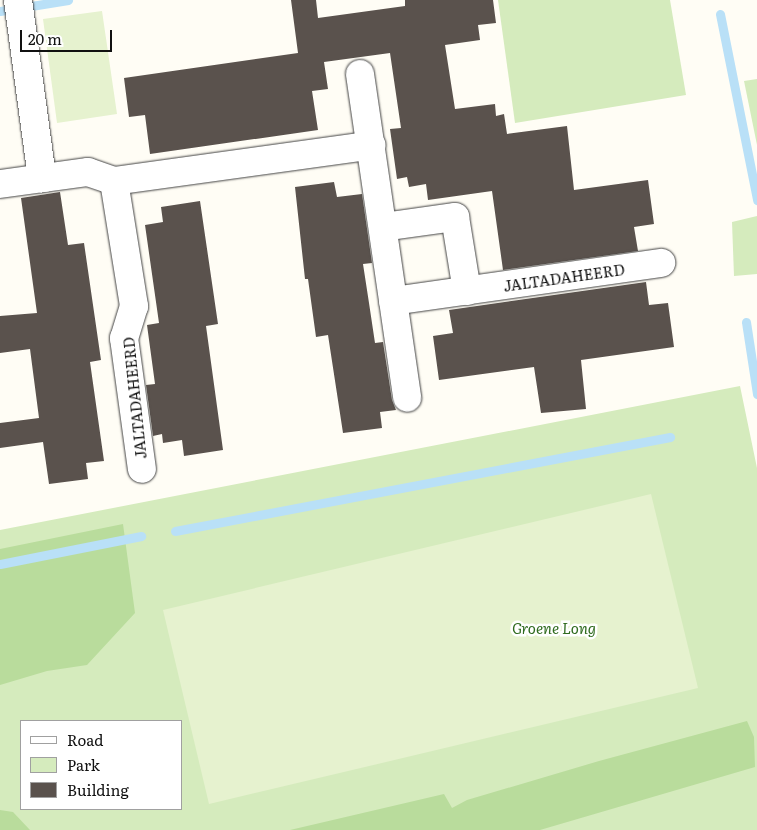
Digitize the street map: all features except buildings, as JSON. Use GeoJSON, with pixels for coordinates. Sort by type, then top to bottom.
{"type":"FeatureCollection","features":[{"type":"Feature","properties":{"kind":"street"},"geometry":{"type":"LineString","coordinates":[[20,13],[42,178]]}},
{"type":"Feature","properties":{"kind":"street"},"geometry":{"type":"LineString","coordinates":[[360,74],[408,398]]}},
{"type":"Feature","properties":{"kind":"street"},"geometry":{"type":"LineString","coordinates":[[0,184],[88,172],[114,181],[372,145]]}},
{"type":"Feature","properties":{"kind":"street","name":"JALTADAHEERD"},"geometry":{"type":"LineString","coordinates":[[114,181],[134,306],[124,338],[142,469]]}},
{"type":"Feature","properties":{"kind":"street"},"geometry":{"type":"LineString","coordinates":[[383,227],[455,217],[467,291]]}},
{"type":"Feature","properties":{"kind":"street","name":"JALTADAHEERD"},"geometry":{"type":"LineString","coordinates":[[394,301],[661,263]]}},
{"type":"Feature","properties":{"kind":"green space"},"geometry":{"type":"Polygon","coordinates":[[[498,0],[670,0],[686,95],[515,123],[498,0]]]}},
{"type":"Feature","properties":{"kind":"green space"},"geometry":{"type":"Polygon","coordinates":[[[102,11],[117,114],[57,123],[43,19],[102,11]]]}},
{"type":"Feature","properties":{"kind":"green space"},"geometry":{"type":"Polygon","coordinates":[[[757,79],[757,145],[744,81],[757,79]]]}},
{"type":"Feature","properties":{"kind":"green space"},"geometry":{"type":"Polygon","coordinates":[[[757,216],[757,274],[734,276],[732,222],[757,216]]]}},
{"type":"Feature","properties":{"kind":"green space","name":"Groene Long"},"geometry":{"type":"Polygon","coordinates":[[[740,386],[757,468],[757,830],[0,830],[0,530],[740,386]]]}},
{"type":"Feature","properties":{"kind":"green space"},"geometry":{"type":"Polygon","coordinates":[[[651,494],[698,688],[209,804],[163,610],[651,494]]]}},
{"type":"Feature","properties":{"kind":"green space"},"geometry":{"type":"Polygon","coordinates":[[[123,524],[135,613],[87,665],[47,671],[0,685],[0,549],[123,524]]]}},
{"type":"Feature","properties":{"kind":"green space"},"geometry":{"type":"Polygon","coordinates":[[[747,721],[754,737],[755,767],[540,830],[290,830],[444,794],[452,808],[467,800],[599,761],[747,721]]]}},
{"type":"Feature","properties":{"kind":"green space"},"geometry":{"type":"Polygon","coordinates":[[[0,810],[13,812],[30,830],[0,830],[0,810]]]}},
{"type":"Feature","properties":{"kind":"waterway"},"geometry":{"type":"LineString","coordinates":[[0,11],[68,0]]}},
{"type":"Feature","properties":{"kind":"waterway"},"geometry":{"type":"LineString","coordinates":[[720,14],[757,200]]}},
{"type":"Feature","properties":{"kind":"waterway"},"geometry":{"type":"LineString","coordinates":[[746,322],[757,394]]}},
{"type":"Feature","properties":{"kind":"waterway"},"geometry":{"type":"LineString","coordinates":[[175,531],[670,437]]}},
{"type":"Feature","properties":{"kind":"waterway"},"geometry":{"type":"LineString","coordinates":[[0,564],[141,536]]}}]}
